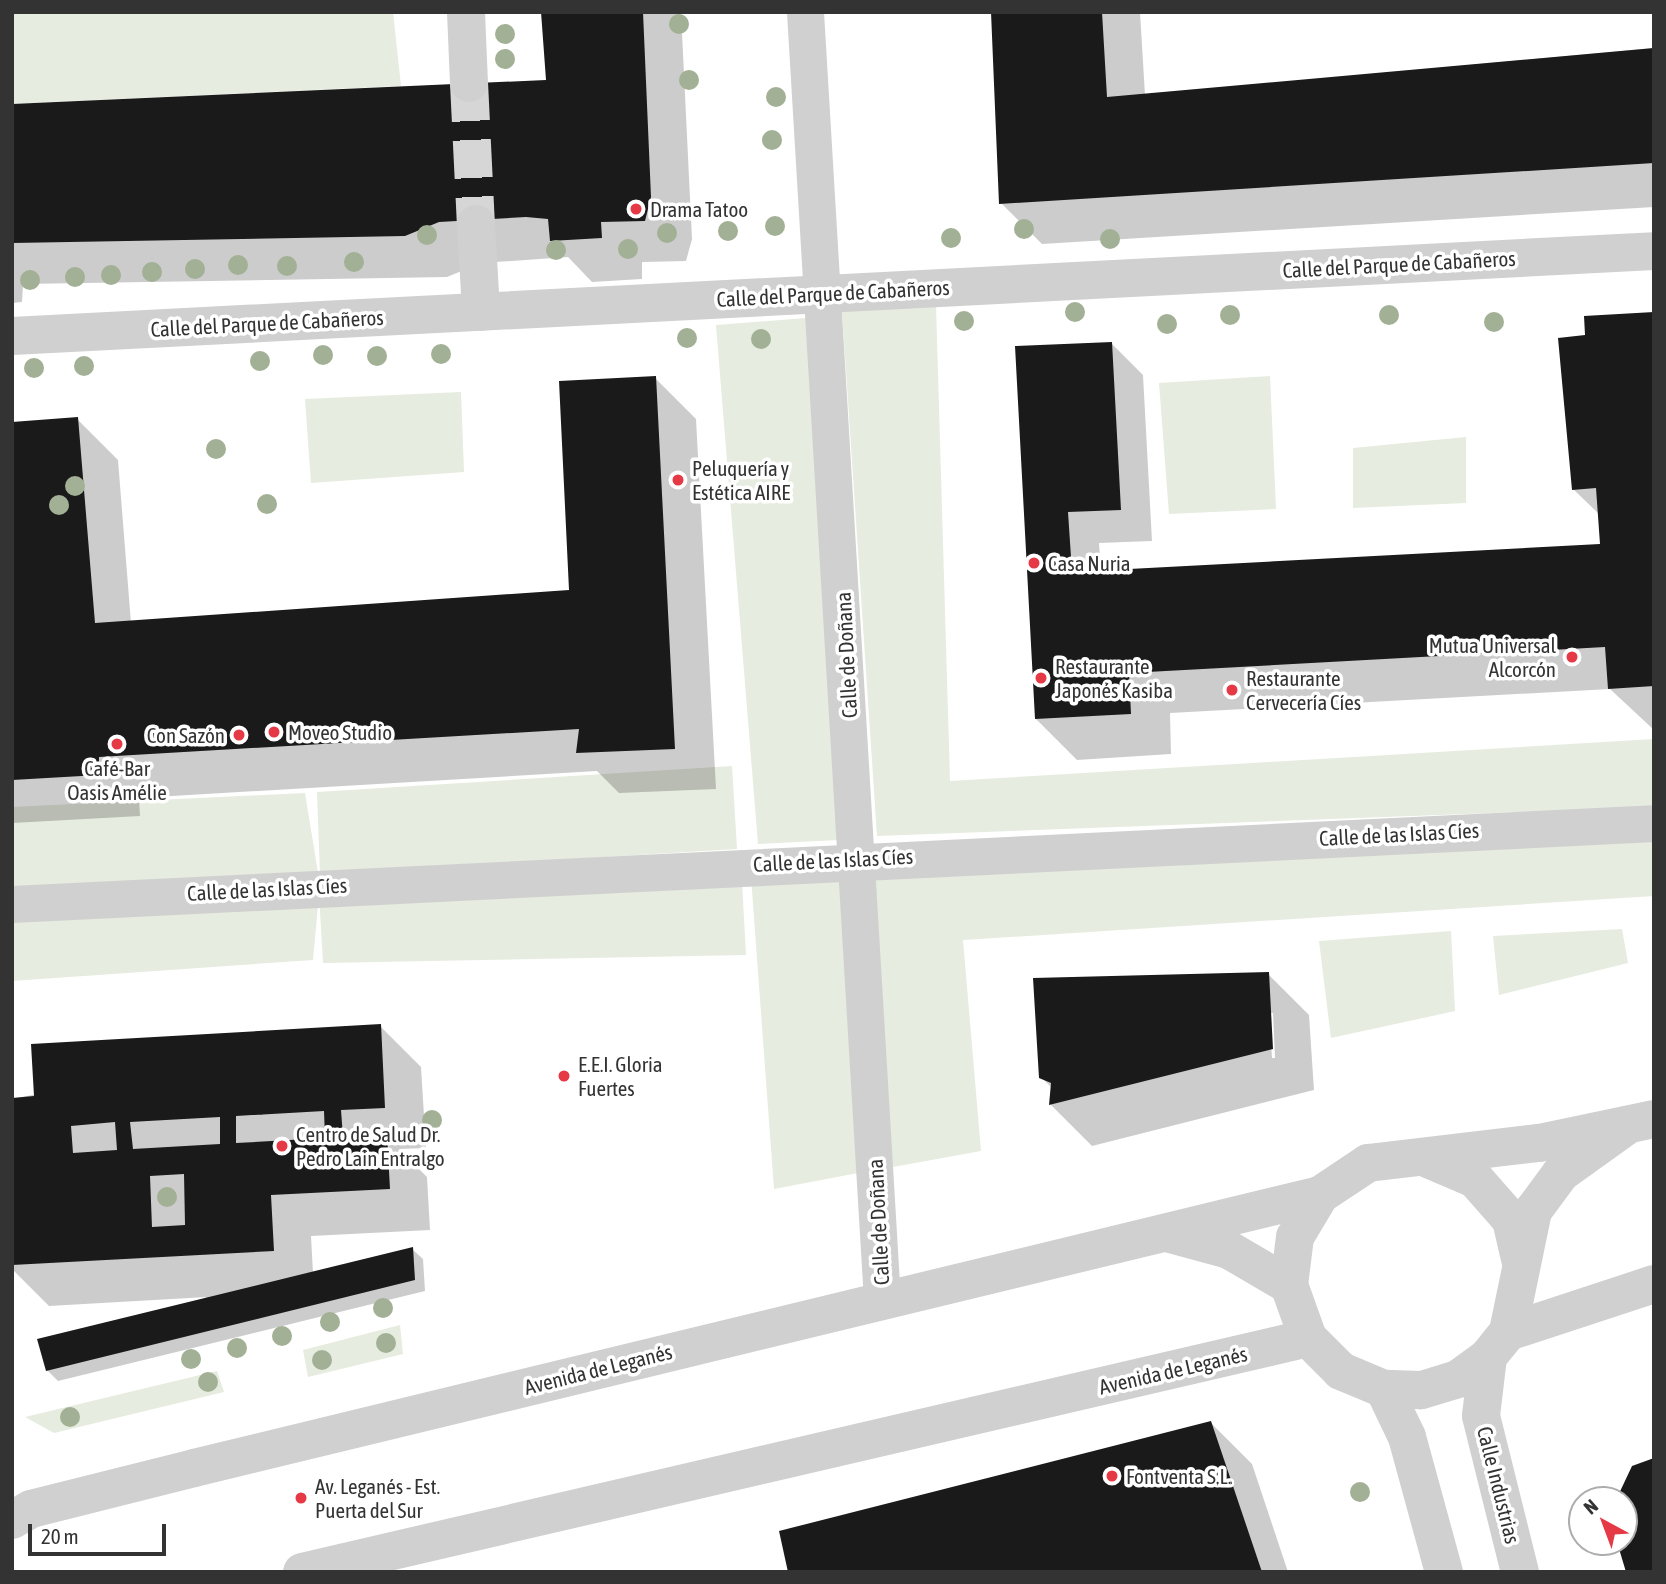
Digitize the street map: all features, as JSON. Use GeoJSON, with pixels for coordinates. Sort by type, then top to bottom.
{"type":"FeatureCollection","features":[{"type":"Feature","properties":{"kind":"street"},"geometry":{"type":"LineString","coordinates":[[466,12],[469,83]]}},
{"type":"Feature","properties":{"kind":"street","name":"Calle de Doñana"},"geometry":{"type":"LineString","coordinates":[[805,12],[858,859],[882,1299]]}},
{"type":"Feature","properties":{"kind":"street"},"geometry":{"type":"LineString","coordinates":[[476,224],[481,312]]}},
{"type":"Feature","properties":{"kind":"street","name":"Calle del Parque de Cabañeros"},"geometry":{"type":"LineString","coordinates":[[12,336],[1654,251]]}},
{"type":"Feature","properties":{"kind":"street","name":"Calle de las Islas Cíes"},"geometry":{"type":"LineString","coordinates":[[12,904],[858,859],[1654,823]]}},
{"type":"Feature","properties":{"kind":"street"},"geometry":{"type":"LineString","coordinates":[[1639,1123],[1426,1158],[1368,1163],[1320,1195],[1295,1237],[1289,1285],[1308,1338],[1340,1371],[1384,1389],[1421,1390],[1458,1379],[1498,1344],[1654,1284]]}},
{"type":"Feature","properties":{"kind":"street"},"geometry":{"type":"LineString","coordinates":[[1498,1344],[1523,1272],[1533,1211],[1561,1173],[1639,1123]]}},
{"type":"Feature","properties":{"kind":"street"},"geometry":{"type":"LineString","coordinates":[[1426,1158],[1475,1179],[1511,1220],[1523,1272]]}},
{"type":"Feature","properties":{"kind":"street","name":"Avenida de Leganés"},"geometry":{"type":"LineString","coordinates":[[18,1511],[882,1299],[1320,1195]]}},
{"type":"Feature","properties":{"kind":"street","name":"Avenida de Leganés"},"geometry":{"type":"LineString","coordinates":[[1167,1233],[1229,1250],[1289,1285]]}},
{"type":"Feature","properties":{"kind":"street","name":"Avenida de Leganés"},"geometry":{"type":"LineString","coordinates":[[302,1572],[1308,1338]]}},
{"type":"Feature","properties":{"kind":"street","name":"Calle Industrias"},"geometry":{"type":"LineString","coordinates":[[1498,1344],[1481,1416],[1520,1572]]}},
{"type":"Feature","properties":{"kind":"street"},"geometry":{"type":"LineString","coordinates":[[1384,1389],[1407,1437],[1444,1572]]}},
{"type":"Feature","properties":{"kind":"shaded area"},"geometry":{"type":"Polygon","coordinates":[[[12,12],[393,12],[401,86],[12,104],[12,12]]]}},
{"type":"Feature","properties":{"kind":"shaded area"},"geometry":{"type":"Polygon","coordinates":[[[936,305],[950,781],[1654,739],[1654,807],[877,836],[842,311],[936,305]]]}},
{"type":"Feature","properties":{"kind":"shaded area"},"geometry":{"type":"Polygon","coordinates":[[[806,318],[838,840],[758,844],[716,325],[806,318]]]}},
{"type":"Feature","properties":{"kind":"shaded area"},"geometry":{"type":"Polygon","coordinates":[[[1270,376],[1276,509],[1169,514],[1159,383],[1270,376]]]}},
{"type":"Feature","properties":{"kind":"shaded area"},"geometry":{"type":"Polygon","coordinates":[[[461,392],[464,472],[311,483],[305,399],[461,392]]]}},
{"type":"Feature","properties":{"kind":"shaded area"},"geometry":{"type":"Polygon","coordinates":[[[1466,437],[1466,503],[1353,508],[1353,448],[1466,437]]]}},
{"type":"Feature","properties":{"kind":"shaded area"},"geometry":{"type":"Polygon","coordinates":[[[732,766],[737,849],[320,874],[317,792],[732,766]]]}},
{"type":"Feature","properties":{"kind":"shaded area"},"geometry":{"type":"Polygon","coordinates":[[[305,793],[320,885],[741,864],[746,955],[323,963],[319,894],[313,960],[12,981],[12,807],[305,793]]]}},
{"type":"Feature","properties":{"kind":"shaded area"},"geometry":{"type":"Polygon","coordinates":[[[1654,834],[1654,896],[963,940],[981,1151],[893,1167],[863,958],[877,875],[1654,834]]]}},
{"type":"Feature","properties":{"kind":"shaded area"},"geometry":{"type":"Polygon","coordinates":[[[845,872],[858,1173],[774,1189],[751,877],[845,872]]]}},
{"type":"Feature","properties":{"kind":"shaded area"},"geometry":{"type":"Polygon","coordinates":[[[1622,929],[1628,963],[1499,995],[1493,936],[1622,929]]]}},
{"type":"Feature","properties":{"kind":"shaded area"},"geometry":{"type":"Polygon","coordinates":[[[1451,931],[1455,1011],[1331,1038],[1319,941],[1451,931]]]}},
{"type":"Feature","properties":{"kind":"shaded area"},"geometry":{"type":"Polygon","coordinates":[[[400,1325],[403,1354],[308,1377],[303,1350],[400,1325]]]}},
{"type":"Feature","properties":{"kind":"shaded area"},"geometry":{"type":"Polygon","coordinates":[[[217,1371],[224,1392],[54,1433],[25,1417],[217,1371]]]}},
{"type":"Feature","properties":{"kind":"building"},"geometry":{"type":"Polygon","coordinates":[[[541,12],[643,12],[651,197],[645,221],[601,222],[602,238],[550,241],[548,219],[526,217],[439,222],[405,236],[12,243],[12,104],[546,80],[541,12]]]}},
{"type":"Feature","properties":{"kind":"building"},"geometry":{"type":"Polygon","coordinates":[[[991,12],[1102,12],[1107,97],[1654,48],[1654,163],[999,204],[991,12]]]}},
{"type":"Feature","properties":{"kind":"building"},"geometry":{"type":"Polygon","coordinates":[[[1654,312],[1654,686],[1608,689],[1605,647],[1129,673],[1131,714],[1035,719],[1015,346],[1112,342],[1121,510],[1068,512],[1072,572],[1600,544],[1596,488],[1572,490],[1558,338],[1585,335],[1584,316],[1654,312]]]}},
{"type":"Feature","properties":{"kind":"building"},"geometry":{"type":"Polygon","coordinates":[[[656,376],[675,749],[576,753],[579,729],[99,757],[99,775],[12,780],[12,422],[78,417],[95,623],[569,590],[559,381],[656,376]]]}},
{"type":"Feature","properties":{"kind":"building"},"geometry":{"type":"Polygon","coordinates":[[[1269,972],[1273,1049],[1049,1105],[1051,1083],[1039,1078],[1033,978],[1269,972]]]}},
{"type":"Feature","properties":{"kind":"building","name":"Centro de Salud Dr. Pedro Lain Entralgo"},"geometry":{"type":"Polygon","coordinates":[[[381,1024],[385,1108],[341,1110],[343,1137],[387,1134],[390,1189],[271,1195],[274,1251],[12,1265],[12,1098],[34,1096],[31,1044],[381,1024]],[[324,1111],[236,1116],[236,1143],[325,1138],[324,1111]],[[220,1117],[130,1122],[133,1149],[220,1144],[220,1117]],[[115,1122],[71,1126],[73,1153],[117,1150],[115,1122]],[[184,1174],[150,1176],[152,1227],[185,1225],[184,1174]]]}},
{"type":"Feature","properties":{"kind":"building"},"geometry":{"type":"Polygon","coordinates":[[[413,1247],[415,1280],[46,1371],[37,1339],[413,1247]]]}},
{"type":"Feature","properties":{"kind":"building","name":"Fontventa S.L."},"geometry":{"type":"Polygon","coordinates":[[[1211,1421],[1262,1572],[788,1572],[779,1531],[1211,1421]]]}},
{"type":"Feature","properties":{"kind":"building"},"geometry":{"type":"Polygon","coordinates":[[[1654,1458],[1654,1572],[1626,1572],[1621,1556],[1638,1556],[1638,1486],[1623,1486],[1632,1466],[1654,1458]]]}},
{"type":"Feature","properties":{"kind":"tunnel"},"geometry":{"type":"LineString","coordinates":[[469,83],[476,224]]}},
{"type":"Feature","properties":{"kind":"place","name":"Drama Tatoo"},"geometry":{"type":"Point","coordinates":[636,209]}},
{"type":"Feature","properties":{"kind":"place","name":"Peluquería y Estética AIRE"},"geometry":{"type":"Point","coordinates":[678,480]}},
{"type":"Feature","properties":{"kind":"place","name":"Casa Nuria"},"geometry":{"type":"Point","coordinates":[1034,563]}},
{"type":"Feature","properties":{"kind":"place","name":"Mutua Universal Alcorcón"},"geometry":{"type":"Point","coordinates":[1572,657]}},
{"type":"Feature","properties":{"kind":"place","name":"Restaurante Japonés Kasiba"},"geometry":{"type":"Point","coordinates":[1041,678]}},
{"type":"Feature","properties":{"kind":"place","name":"Restaurante Cervecería Cíes"},"geometry":{"type":"Point","coordinates":[1232,690]}},
{"type":"Feature","properties":{"kind":"place","name":"Moveo Studio"},"geometry":{"type":"Point","coordinates":[274,732]}},
{"type":"Feature","properties":{"kind":"place","name":"Con Sazón"},"geometry":{"type":"Point","coordinates":[239,735]}},
{"type":"Feature","properties":{"kind":"place","name":"Café-Bar Oasis Amélie"},"geometry":{"type":"Point","coordinates":[117,744]}},
{"type":"Feature","properties":{"kind":"place","name":"E.E.I. Gloria Fuertes"},"geometry":{"type":"Point","coordinates":[564,1076]}},
{"type":"Feature","properties":{"kind":"place","name":"Centro de Salud Dr. Pedro Lain Entralgo"},"geometry":{"type":"Point","coordinates":[282,1146]}},
{"type":"Feature","properties":{"kind":"place","name":"Fontventa S.L."},"geometry":{"type":"Point","coordinates":[1112,1476]}},
{"type":"Feature","properties":{"kind":"place","name":"Av. Leganés - Est. Puerta del Sur"},"geometry":{"type":"Point","coordinates":[301,1498]}}]}
